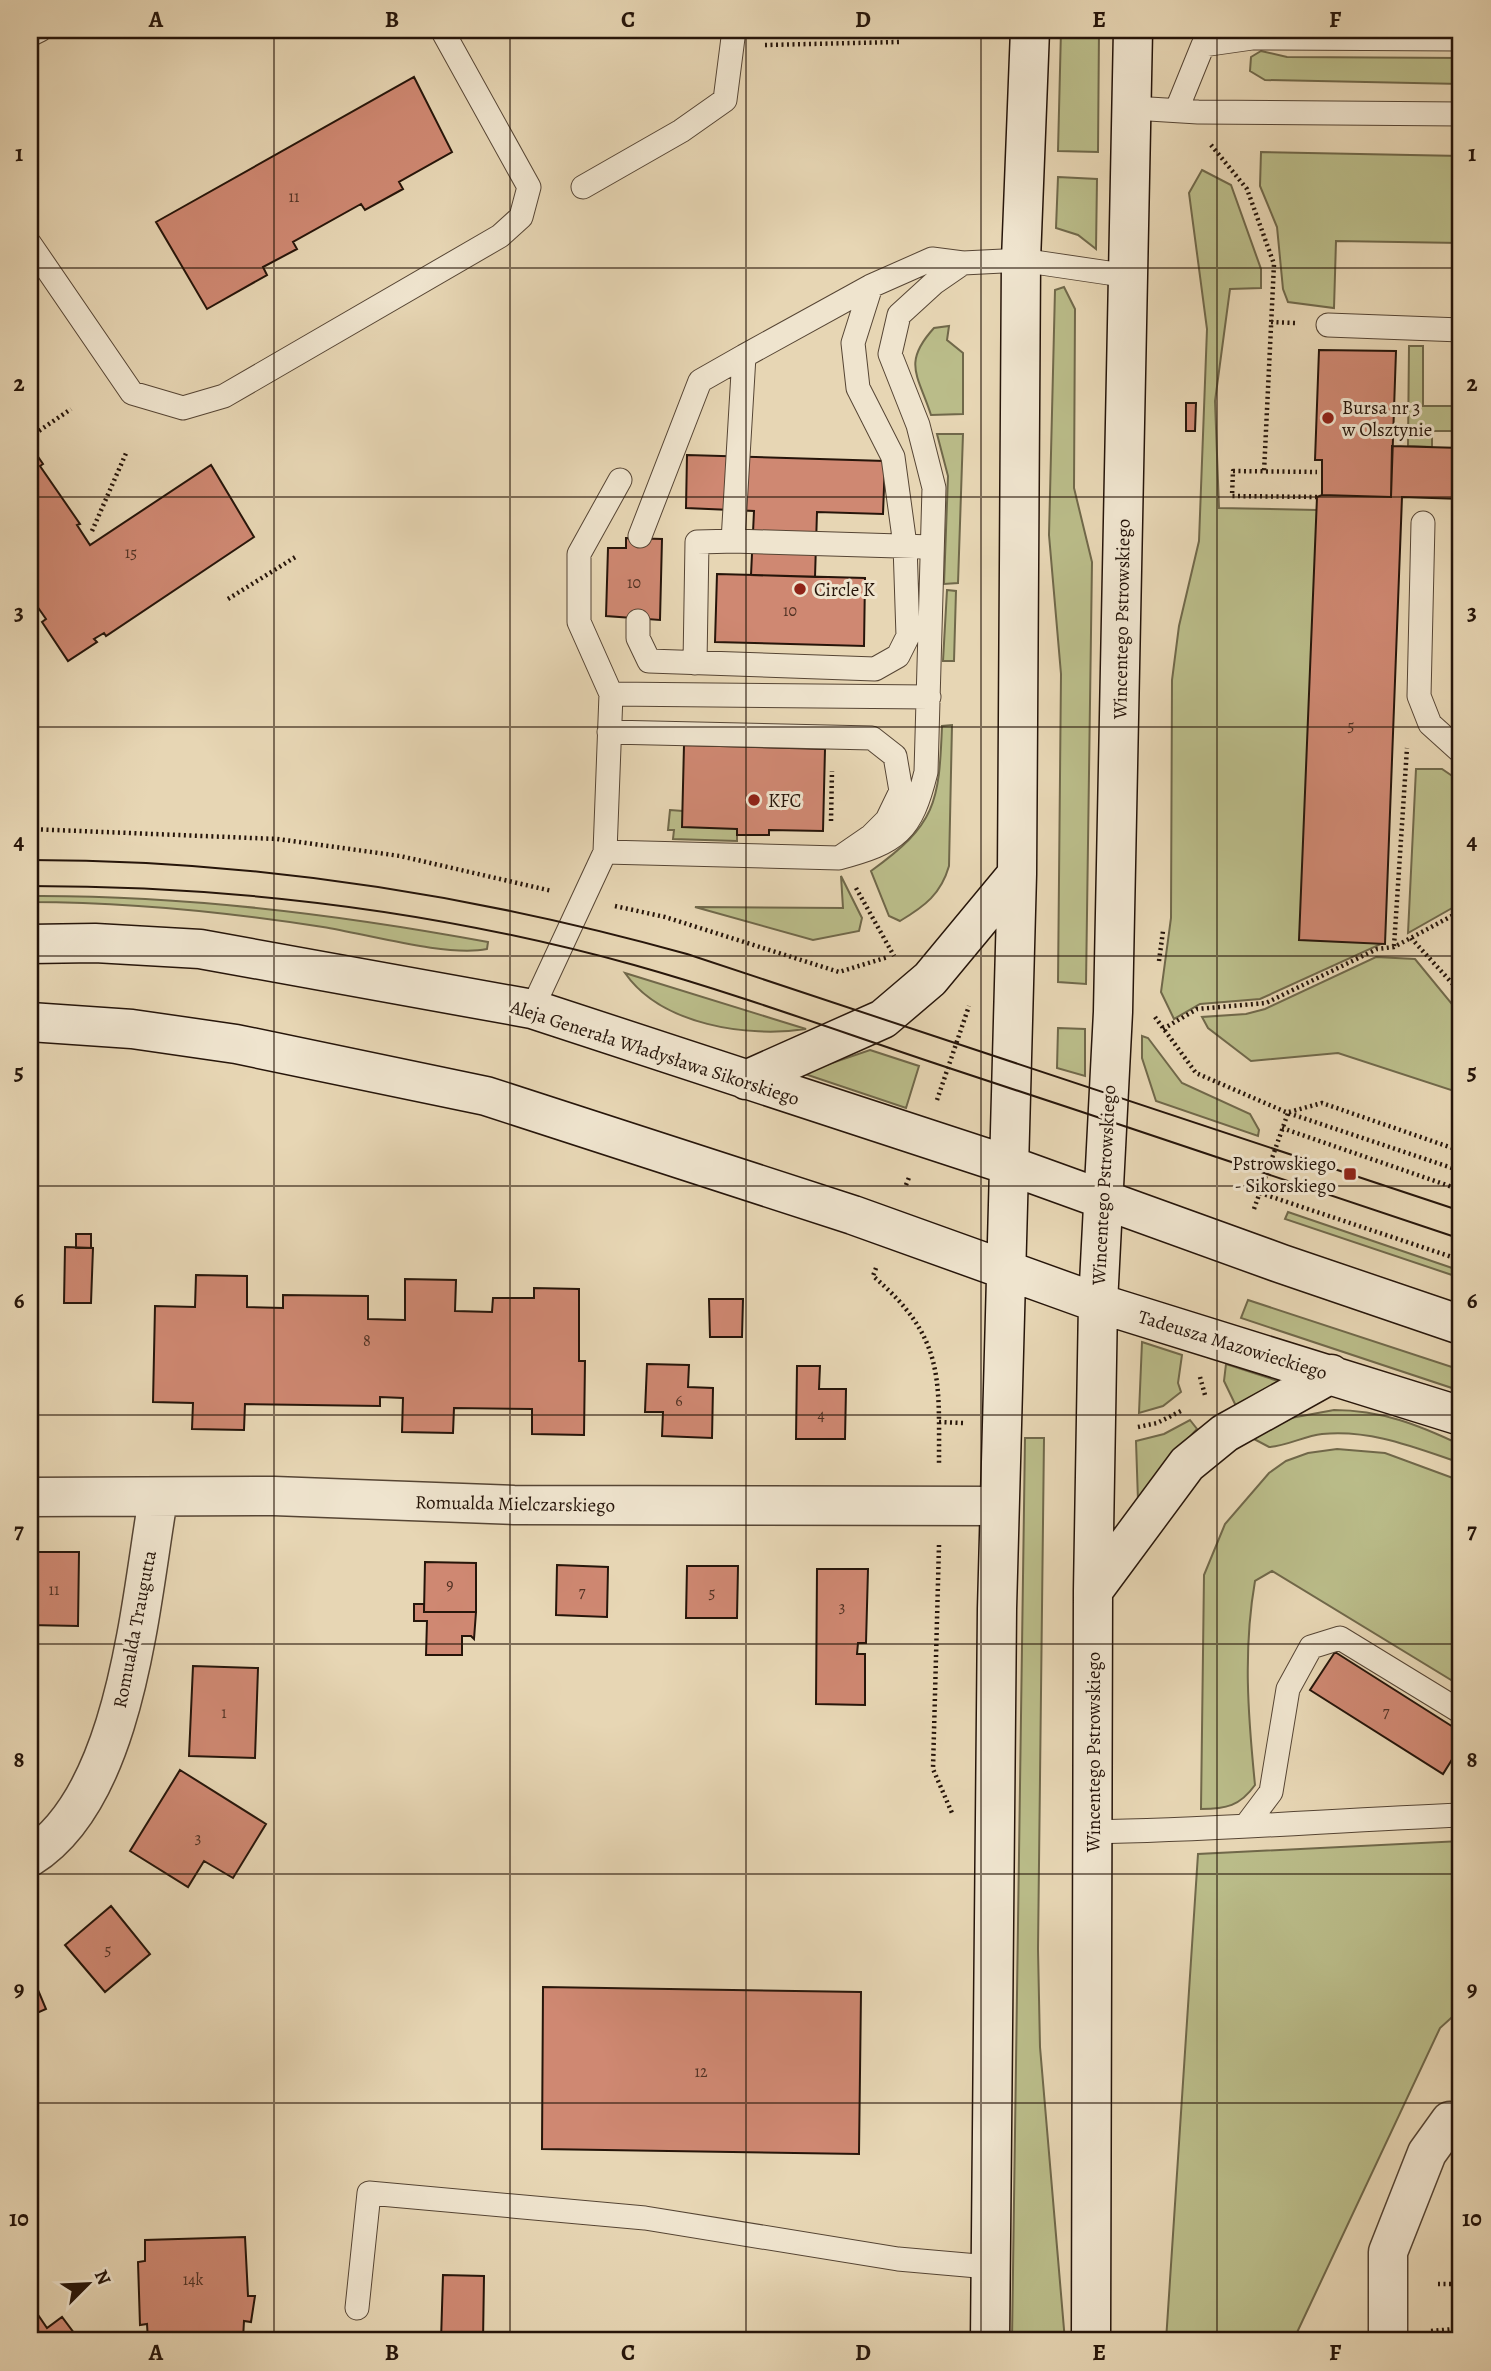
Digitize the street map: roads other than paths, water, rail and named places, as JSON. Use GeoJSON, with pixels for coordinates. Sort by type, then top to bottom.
{"type":"FeatureCollection","features":[{"type":"Feature","properties":{"kind":"street"},"geometry":{"type":"LineString","coordinates":[[990,2341],[999,1506],[1017,874],[1021,260],[1030,30]]}},
{"type":"Feature","properties":{"kind":"street","name":"Wincentego Pstrowskiego"},"geometry":{"type":"LineString","coordinates":[[1091,2341],[1093,1591],[1098,1303],[1113,1012],[1133,30]]}},
{"type":"Feature","properties":{"kind":"street"},"geometry":{"type":"LineString","coordinates":[[746,1080],[883,1019],[930,979],[1017,874]]}},
{"type":"Feature","properties":{"kind":"street","name":"Aleja Generała Władysława Sikorskiego"},"geometry":{"type":"LineString","coordinates":[[30,944],[95,943],[200,949],[532,1009],[1102,1197]]}},
{"type":"Feature","properties":{"kind":"street"},"geometry":{"type":"LineString","coordinates":[[30,1022],[132,1030],[236,1044],[486,1096],[853,1215],[1006,1268]]}},
{"type":"Feature","properties":{"kind":"street"},"geometry":{"type":"LineString","coordinates":[[1102,1197],[1282,1265],[1461,1325]]}},
{"type":"Feature","properties":{"kind":"street","name":"Tadeusza Mazowieckiego"},"geometry":{"type":"LineString","coordinates":[[1006,1268],[1098,1303],[1461,1416]]}},
{"type":"Feature","properties":{"kind":"street"},"geometry":{"type":"LineString","coordinates":[[1093,1591],[1187,1464],[1225,1433],[1331,1374]]}},
{"type":"Feature","properties":{"kind":"street","name":"Romualda Mielczarskiego"},"geometry":{"type":"LineString","coordinates":[[30,1497],[158,1499],[274,1496],[514,1505],[999,1506]]}},
{"type":"Feature","properties":{"kind":"street","name":"Romualda Traugutta"},"geometry":{"type":"LineString","coordinates":[[30,1857],[74,1816],[98,1768],[123,1702],[158,1499]]}},
{"type":"Feature","properties":{"kind":"street"},"geometry":{"type":"LineString","coordinates":[[1388,2341],[1388,2252],[1427,2153],[1450,2121]]}},
{"type":"Feature","properties":{"kind":"lane"},"geometry":{"type":"LineString","coordinates":[[30,36],[40,30]]}},
{"type":"Feature","properties":{"kind":"lane"},"geometry":{"type":"LineString","coordinates":[[30,244],[132,393],[183,408],[224,396],[500,236],[521,218],[529,187],[442,30]]}},
{"type":"Feature","properties":{"kind":"lane"},"geometry":{"type":"LineString","coordinates":[[583,187],[681,131],[725,100],[734,30]]}},
{"type":"Feature","properties":{"kind":"lane"},"geometry":{"type":"LineString","coordinates":[[1177,109],[1203,44],[1252,38],[1461,39]]}},
{"type":"Feature","properties":{"kind":"lane"},"geometry":{"type":"LineString","coordinates":[[1133,108],[1198,112],[1461,114]]}},
{"type":"Feature","properties":{"kind":"lane"},"geometry":{"type":"LineString","coordinates":[[640,536],[700,381],[871,286],[932,259],[963,262],[1021,260],[1129,276]]}},
{"type":"Feature","properties":{"kind":"lane"},"geometry":{"type":"LineString","coordinates":[[605,852],[845,868],[902,830],[918,806],[926,772],[934,488],[918,425],[890,354],[900,315],[934,283],[963,262]]}},
{"type":"Feature","properties":{"kind":"lane"},"geometry":{"type":"LineString","coordinates":[[871,286],[853,343],[858,388],[892,457],[905,545],[908,636],[877,698]]}},
{"type":"Feature","properties":{"kind":"lane"},"geometry":{"type":"LineString","coordinates":[[1328,325],[1461,330]]}},
{"type":"Feature","properties":{"kind":"lane"},"geometry":{"type":"LineString","coordinates":[[736,541],[733,541],[744,356]]}},
{"type":"Feature","properties":{"kind":"lane"},"geometry":{"type":"LineString","coordinates":[[532,1009],[605,852],[611,694],[579,622],[579,554],[620,480]]}},
{"type":"Feature","properties":{"kind":"lane"},"geometry":{"type":"LineString","coordinates":[[1423,523],[1419,695],[1430,724],[1461,752]]}},
{"type":"Feature","properties":{"kind":"lane"},"geometry":{"type":"LineString","coordinates":[[695,663],[697,542],[932,547]]}},
{"type":"Feature","properties":{"kind":"lane"},"geometry":{"type":"LineString","coordinates":[[638,621],[638,638],[649,661],[648,732]]}},
{"type":"Feature","properties":{"kind":"lane"},"geometry":{"type":"LineString","coordinates":[[649,661],[875,669],[898,656]]}},
{"type":"Feature","properties":{"kind":"lane"},"geometry":{"type":"LineString","coordinates":[[611,694],[929,697]]}},
{"type":"Feature","properties":{"kind":"lane"},"geometry":{"type":"LineString","coordinates":[[609,732],[872,738],[895,756],[901,791],[887,820],[845,868]]}},
{"type":"Feature","properties":{"kind":"lane"},"geometry":{"type":"LineString","coordinates":[[1247,1824],[1271,1792],[1288,1689],[1311,1647],[1339,1638],[1461,1712]]}},
{"type":"Feature","properties":{"kind":"lane"},"geometry":{"type":"LineString","coordinates":[[1092,1832],[1188,1831],[1247,1824],[1461,1815]]}},
{"type":"Feature","properties":{"kind":"lane"},"geometry":{"type":"LineString","coordinates":[[357,2308],[369,2193],[645,2218],[898,2259],[989,2267]]}},
{"type":"Feature","properties":{"kind":"tram line"},"geometry":{"type":"LineString","coordinates":[[30,860],[197,866],[362,884],[525,914],[606,933],[687,954],[1461,1211]]}},
{"type":"Feature","properties":{"kind":"tram line"},"geometry":{"type":"LineString","coordinates":[[30,886],[182,891],[335,905],[410,916],[560,946],[634,965],[754,1002],[1461,1239]]}},
{"type":"Feature","properties":{"kind":"place","name":"Bursa nr 3 w Olsztynie"},"geometry":{"type":"Point","coordinates":[1328,418]}},
{"type":"Feature","properties":{"kind":"place","name":"Circle K"},"geometry":{"type":"Point","coordinates":[800,589]}},
{"type":"Feature","properties":{"kind":"place","name":"KFC"},"geometry":{"type":"Point","coordinates":[754,800]}},
{"type":"Feature","properties":{"kind":"place","name":"Pstrowskiego - Sikorskiego"},"geometry":{"type":"Point","coordinates":[1350,1174]}}]}
